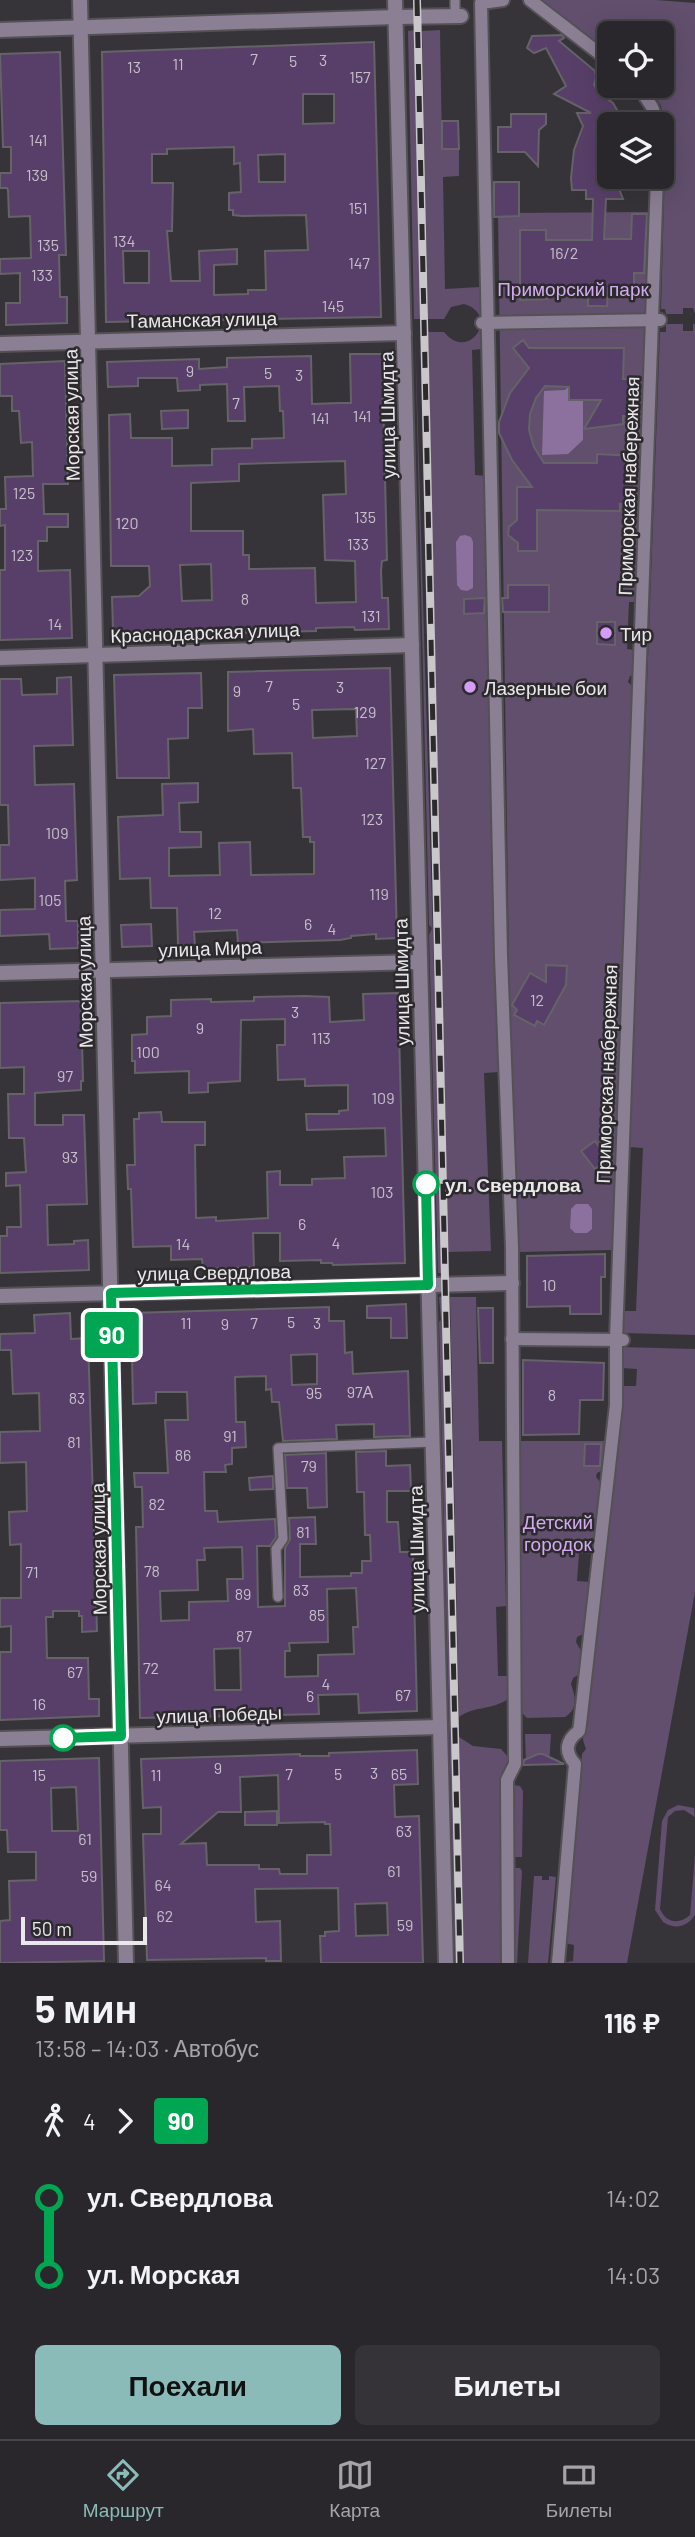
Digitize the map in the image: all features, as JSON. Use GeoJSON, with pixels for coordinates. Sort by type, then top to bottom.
{"type":"FeatureCollection","features":[{"type":"Feature","properties":{"kind":"street","name":"Морская улица"},"geometry":{"type":"LineString","coordinates":[[80,0],[126,1963]]}},
{"type":"Feature","properties":{"kind":"street","name":"улица Шмидта"},"geometry":{"type":"LineString","coordinates":[[396,0],[446,1963]]}},
{"type":"Feature","properties":{"kind":"street"},"geometry":{"type":"LineString","coordinates":[[503,0],[481,3],[481,15],[484,323],[513,1339],[515,1764],[507,1780],[508,1963]]}},
{"type":"Feature","properties":{"kind":"street"},"geometry":{"type":"LineString","coordinates":[[530,0],[597,52]]}},
{"type":"Feature","properties":{"kind":"street"},"geometry":{"type":"LineString","coordinates":[[0,30],[481,15]]}},
{"type":"Feature","properties":{"kind":"street","name":"Приморская набережная"},"geometry":{"type":"LineString","coordinates":[[558,1963],[575,1764],[569,1756],[568,1746],[571,1737],[579,1731],[616,1405],[657,320],[657,189]]}},
{"type":"Feature","properties":{"kind":"street"},"geometry":{"type":"LineString","coordinates":[[484,323],[657,320]]}},
{"type":"Feature","properties":{"kind":"street","name":"Таманская улица"},"geometry":{"type":"LineString","coordinates":[[0,344],[404,333]]}},
{"type":"Feature","properties":{"kind":"street","name":"Краснодарская улица"},"geometry":{"type":"LineString","coordinates":[[0,658],[412,645]]}},
{"type":"Feature","properties":{"kind":"street","name":"улица Мира"},"geometry":{"type":"LineString","coordinates":[[0,973],[420,962]]}},
{"type":"Feature","properties":{"kind":"street","name":"улица Свердлова"},"geometry":{"type":"LineString","coordinates":[[0,1296],[512,1283]]}},
{"type":"Feature","properties":{"kind":"street"},"geometry":{"type":"LineString","coordinates":[[513,1339],[619,1340]]}},
{"type":"Feature","properties":{"kind":"street","name":"улица Победы"},"geometry":{"type":"LineString","coordinates":[[0,1739],[440,1727]]}},
{"type":"Feature","properties":{"kind":"lane"},"geometry":{"type":"LineString","coordinates":[[455,0],[458,16]]}},
{"type":"Feature","properties":{"kind":"lane"},"geometry":{"type":"LineString","coordinates":[[278,1597],[276,1549],[283,1539],[278,1448],[433,1442]]}},
{"type":"Feature","properties":{"kind":"green space"},"geometry":{"type":"Polygon","coordinates":[[[537,0],[656,0],[695,3],[695,314],[693,308],[683,308],[683,314],[666,314],[665,309],[661,309],[664,189],[674,189],[674,112],[662,112],[656,98],[674,98],[674,21],[597,21],[597,44],[537,0]]]}},
{"type":"Feature","properties":{"kind":"green space"},"geometry":{"type":"Polygon","coordinates":[[[415,30],[422,319],[414,319],[408,31],[415,30]]]}},
{"type":"Feature","properties":{"kind":"green space","name":"Приморский парк"},"geometry":{"type":"Polygon","coordinates":[[[440,30],[442,149],[459,149],[459,176],[443,177],[445,289],[480,287],[481,322],[475,310],[464,304],[451,307],[444,319],[428,319],[422,31],[440,30]]]}},
{"type":"Feature","properties":{"kind":"green space","name":"Приморский парк"},"geometry":{"type":"Polygon","coordinates":[[[649,212],[637,602],[629,602],[627,649],[635,650],[634,675],[630,676],[628,682],[634,688],[612,1250],[518,1252],[510,1035],[498,213],[649,212]]]}},
{"type":"Feature","properties":{"kind":"green space"},"geometry":{"type":"Polygon","coordinates":[[[666,324],[683,324],[683,331],[693,331],[695,324],[695,1335],[623,1333],[623,1311],[636,1311],[643,1148],[630,1147],[660,332],[666,332],[666,324]]]}},
{"type":"Feature","properties":{"kind":"green space","name":"Приморский парк"},"geometry":{"type":"Polygon","coordinates":[[[481,327],[481,349],[472,350],[475,475],[487,476],[499,1072],[484,1073],[491,1251],[448,1252],[428,332],[444,332],[454,340],[471,340],[481,327]]]}},
{"type":"Feature","properties":{"kind":"green space"},"geometry":{"type":"Polygon","coordinates":[[[415,332],[443,1273],[438,1273],[429,935],[432,928],[429,925],[415,332]]]}},
{"type":"Feature","properties":{"kind":"green space"},"geometry":{"type":"Polygon","coordinates":[[[443,1296],[459,1963],[455,1963],[439,1322],[439,1297],[443,1296]]]}},
{"type":"Feature","properties":{"kind":"green space"},"geometry":{"type":"Polygon","coordinates":[[[450,1297],[476,1297],[479,1441],[502,1441],[506,1606],[496,1607],[498,1676],[509,1676],[510,1697],[498,1704],[459,1717],[450,1297]]]}},
{"type":"Feature","properties":{"kind":"green space"},"geometry":{"type":"Polygon","coordinates":[[[622,1347],[695,1349],[695,1592],[627,1963],[563,1963],[573,1961],[574,1945],[565,1943],[582,1754],[586,1749],[583,1740],[622,1408],[622,1386],[636,1386],[637,1369],[622,1368],[622,1347]]]}},
{"type":"Feature","properties":{"kind":"green space","name":"Детский городок"},"geometry":{"type":"Polygon","coordinates":[[[519,1441],[606,1441],[603,1470],[597,1473],[596,1477],[601,1483],[596,1536],[590,1539],[589,1543],[594,1554],[579,1553],[577,1581],[591,1582],[583,1634],[577,1637],[576,1642],[581,1651],[578,1675],[573,1678],[571,1684],[575,1697],[574,1706],[565,1717],[527,1718],[522,1713],[519,1441]]]}},
{"type":"Feature","properties":{"kind":"green space"},"geometry":{"type":"Polygon","coordinates":[[[525,1734],[551,1734],[549,1766],[545,1756],[541,1754],[534,1756],[531,1766],[526,1764],[525,1734]]]}},
{"type":"Feature","properties":{"kind":"green space"},"geometry":{"type":"Polygon","coordinates":[[[459,1737],[473,1746],[501,1749],[509,1758],[502,1773],[502,1963],[464,1963],[459,1737]]]}},
{"type":"Feature","properties":{"kind":"green space"},"geometry":{"type":"Polygon","coordinates":[[[513,1785],[520,1786],[523,1791],[522,1857],[513,1857],[513,1785]]]}},
{"type":"Feature","properties":{"kind":"green space"},"geometry":{"type":"Polygon","coordinates":[[[678,1805],[694,1808],[695,1817],[684,1810],[675,1811],[668,1817],[660,1909],[673,1921],[690,1915],[695,1855],[695,1915],[688,1922],[676,1926],[663,1922],[655,1910],[662,1821],[668,1810],[678,1805]]]}},
{"type":"Feature","properties":{"kind":"green space"},"geometry":{"type":"Polygon","coordinates":[[[515,1868],[522,1871],[517,1963],[513,1963],[513,1870],[515,1868]]]}},
{"type":"Feature","properties":{"kind":"green space"},"geometry":{"type":"Polygon","coordinates":[[[534,1876],[542,1876],[542,1880],[549,1880],[549,1876],[556,1877],[548,1963],[528,1963],[534,1876]]]}},
{"type":"Feature","properties":{"kind":"shaded area"},"geometry":{"type":"Polygon","coordinates":[[[578,377],[583,400],[583,440],[568,454],[542,455],[544,391],[565,390],[578,377]]]}},
{"type":"Feature","properties":{"kind":"shaded area"},"geometry":{"type":"Polygon","coordinates":[[[460,536],[471,537],[473,542],[473,588],[467,591],[461,590],[457,585],[456,542],[460,536]]]}},
{"type":"Feature","properties":{"kind":"shaded area"},"geometry":{"type":"Polygon","coordinates":[[[576,1204],[588,1204],[592,1209],[592,1229],[587,1233],[575,1233],[570,1228],[571,1209],[576,1204]]]}},
{"type":"Feature","properties":{"kind":"building"},"geometry":{"type":"Polygon","coordinates":[[[562,35],[564,38],[559,41],[595,71],[597,98],[606,98],[618,112],[597,112],[597,189],[619,189],[623,199],[606,199],[604,239],[631,239],[632,214],[647,214],[644,273],[634,273],[634,288],[608,288],[607,306],[588,306],[588,289],[547,289],[547,299],[520,300],[520,230],[546,230],[546,240],[592,240],[593,199],[586,199],[586,190],[572,190],[571,178],[574,150],[583,126],[577,113],[591,113],[554,94],[566,86],[546,48],[534,53],[527,48],[532,36],[562,35]]]}},
{"type":"Feature","properties":{"kind":"building"},"geometry":{"type":"Polygon","coordinates":[[[374,42],[381,317],[106,322],[102,52],[374,42]],[[303,94],[303,124],[334,123],[334,94],[303,94]],[[234,147],[167,149],[167,154],[152,154],[152,183],[173,183],[172,231],[167,231],[171,281],[200,281],[199,251],[237,249],[237,264],[214,265],[214,295],[248,294],[248,290],[266,290],[265,251],[308,250],[306,215],[242,216],[233,215],[233,210],[229,210],[229,193],[241,192],[240,163],[234,164],[234,147]],[[285,154],[258,155],[259,182],[285,182],[285,154]],[[123,251],[124,283],[149,283],[149,251],[123,251]]]}},
{"type":"Feature","properties":{"kind":"building"},"geometry":{"type":"Polygon","coordinates":[[[60,52],[66,255],[59,255],[60,297],[67,297],[67,323],[6,325],[6,303],[20,303],[20,273],[0,274],[0,259],[31,258],[30,216],[9,217],[8,190],[0,188],[0,173],[11,173],[11,147],[3,147],[0,54],[60,52]]]}},
{"type":"Feature","properties":{"kind":"building"},"geometry":{"type":"Polygon","coordinates":[[[511,114],[546,114],[546,124],[539,130],[538,166],[525,152],[498,152],[498,127],[511,127],[511,114]]]}},
{"type":"Feature","properties":{"kind":"building"},"geometry":{"type":"Polygon","coordinates":[[[442,121],[458,121],[459,149],[442,149],[442,121]]]}},
{"type":"Feature","properties":{"kind":"building"},"geometry":{"type":"Polygon","coordinates":[[[494,182],[519,182],[519,216],[494,217],[494,182]]]}},
{"type":"Feature","properties":{"kind":"building"},"geometry":{"type":"Polygon","coordinates":[[[523,340],[529,348],[624,348],[623,379],[638,379],[637,416],[623,416],[623,424],[584,429],[601,400],[569,400],[569,387],[545,386],[536,398],[530,414],[529,430],[534,447],[544,463],[597,463],[597,454],[635,456],[634,504],[620,504],[620,511],[537,510],[537,551],[518,551],[518,543],[508,535],[509,527],[517,520],[517,487],[532,487],[512,460],[499,433],[499,422],[510,393],[529,368],[513,348],[523,340]]]}},
{"type":"Feature","properties":{"kind":"building"},"geometry":{"type":"Polygon","coordinates":[[[350,354],[382,354],[387,560],[382,561],[381,570],[382,598],[388,598],[389,629],[355,630],[354,627],[316,628],[316,631],[118,636],[113,630],[112,597],[139,596],[150,586],[149,566],[111,566],[109,415],[130,414],[131,438],[172,438],[172,466],[212,465],[212,449],[252,448],[252,439],[284,438],[283,411],[280,411],[279,386],[244,387],[245,421],[228,421],[227,384],[200,385],[200,390],[178,391],[177,378],[138,378],[138,386],[108,387],[107,362],[199,359],[199,369],[227,367],[227,358],[311,356],[312,404],[351,403],[350,354]],[[345,461],[239,464],[239,481],[191,483],[191,531],[243,531],[243,555],[249,555],[249,569],[315,568],[316,603],[356,602],[355,561],[325,560],[323,495],[346,494],[345,461]],[[211,564],[180,565],[182,601],[212,600],[211,564]]]}},
{"type":"Feature","properties":{"kind":"building"},"geometry":{"type":"Polygon","coordinates":[[[65,361],[68,484],[43,484],[44,514],[68,514],[68,527],[47,527],[47,541],[38,541],[38,571],[70,570],[72,638],[0,640],[0,570],[5,570],[5,525],[0,526],[0,509],[6,509],[5,477],[33,476],[32,442],[21,443],[19,411],[12,411],[12,396],[0,396],[0,364],[65,361]]]}},
{"type":"Feature","properties":{"kind":"building"},"geometry":{"type":"Polygon","coordinates":[[[188,410],[188,428],[162,429],[161,411],[188,410]]]}},
{"type":"Feature","properties":{"kind":"building"},"geometry":{"type":"Polygon","coordinates":[[[508,585],[549,585],[549,612],[503,612],[502,598],[508,598],[508,585]]]}},
{"type":"Feature","properties":{"kind":"building"},"geometry":{"type":"Polygon","coordinates":[[[485,598],[484,613],[464,614],[464,599],[485,598]]]}},
{"type":"Feature","properties":{"kind":"building","name":"Тир"},"geometry":{"type":"Polygon","coordinates":[[[597,622],[615,622],[615,645],[597,644],[597,622]]]}},
{"type":"Feature","properties":{"kind":"building"},"geometry":{"type":"Polygon","coordinates":[[[390,668],[397,938],[376,939],[376,934],[351,936],[340,940],[238,943],[237,930],[194,932],[195,945],[178,945],[177,908],[151,908],[150,878],[120,879],[118,817],[163,815],[162,784],[198,783],[198,802],[179,803],[180,832],[201,832],[201,847],[169,848],[169,876],[220,875],[219,843],[250,842],[251,875],[314,874],[314,842],[310,842],[310,837],[303,837],[301,788],[293,788],[292,753],[254,754],[253,729],[228,731],[228,672],[390,668]],[[356,709],[312,710],[313,738],[357,736],[356,709]]]}},
{"type":"Feature","properties":{"kind":"building"},"geometry":{"type":"Polygon","coordinates":[[[201,673],[202,708],[188,708],[188,738],[168,739],[169,778],[117,778],[114,675],[201,673]]]}},
{"type":"Feature","properties":{"kind":"building"},"geometry":{"type":"Polygon","coordinates":[[[71,677],[73,745],[34,746],[35,785],[74,784],[77,880],[65,881],[66,921],[78,921],[78,948],[50,949],[49,934],[0,936],[0,910],[35,909],[35,878],[0,880],[0,845],[9,845],[8,805],[0,805],[0,679],[21,679],[22,695],[57,694],[57,678],[71,677]]]}},
{"type":"Feature","properties":{"kind":"building"},"geometry":{"type":"Polygon","coordinates":[[[151,924],[152,946],[122,947],[121,925],[151,924]]]}},
{"type":"Feature","properties":{"kind":"building"},"geometry":{"type":"Polygon","coordinates":[[[546,965],[567,966],[566,985],[544,1025],[537,1021],[535,1026],[514,1015],[517,1010],[512,1005],[530,973],[546,982],[546,965]]]}},
{"type":"Feature","properties":{"kind":"building"},"geometry":{"type":"Polygon","coordinates":[[[398,993],[405,1263],[333,1265],[321,1263],[321,1260],[280,1261],[280,1233],[253,1233],[254,1267],[203,1269],[202,1259],[171,1260],[171,1246],[133,1247],[131,1189],[128,1189],[127,1165],[135,1165],[134,1119],[139,1119],[139,1113],[161,1112],[162,1122],[205,1122],[205,1145],[195,1145],[196,1218],[216,1217],[216,1221],[268,1218],[267,1172],[280,1171],[280,1185],[312,1185],[312,1179],[345,1178],[344,1157],[386,1156],[385,1128],[307,1130],[306,1114],[339,1114],[339,1111],[348,1110],[348,1085],[305,1086],[305,1079],[278,1080],[277,1045],[285,1045],[285,1019],[241,1020],[240,1081],[208,1083],[208,1092],[189,1093],[189,1071],[135,1073],[132,1035],[147,1034],[147,1017],[171,1016],[171,1000],[254,1001],[254,997],[304,996],[329,997],[330,1022],[364,1020],[363,994],[398,993]]]}},
{"type":"Feature","properties":{"kind":"building"},"geometry":{"type":"Polygon","coordinates":[[[81,1001],[81,1090],[35,1093],[35,1125],[63,1125],[63,1115],[84,1115],[87,1204],[47,1205],[48,1245],[74,1244],[74,1241],[88,1240],[89,1270],[0,1273],[0,1236],[7,1236],[7,1227],[21,1227],[20,1185],[6,1186],[6,1173],[26,1172],[24,1138],[9,1138],[8,1094],[24,1094],[24,1067],[0,1068],[0,1003],[81,1001]]]}},
{"type":"Feature","properties":{"kind":"building"},"geometry":{"type":"Polygon","coordinates":[[[595,1141],[608,1159],[595,1169],[581,1151],[595,1141]]]}},
{"type":"Feature","properties":{"kind":"building"},"geometry":{"type":"Polygon","coordinates":[[[605,1254],[605,1277],[601,1277],[601,1314],[570,1314],[570,1306],[527,1307],[527,1256],[605,1254]]]}},
{"type":"Feature","properties":{"kind":"building"},"geometry":{"type":"Polygon","coordinates":[[[406,1304],[407,1338],[391,1338],[391,1318],[367,1318],[367,1306],[406,1304]]]}},
{"type":"Feature","properties":{"kind":"building"},"geometry":{"type":"Polygon","coordinates":[[[329,1307],[329,1321],[344,1321],[345,1353],[352,1352],[353,1374],[408,1371],[410,1436],[374,1437],[374,1424],[336,1425],[337,1439],[283,1441],[279,1402],[272,1402],[271,1389],[266,1390],[266,1376],[235,1377],[236,1422],[245,1422],[246,1447],[232,1448],[232,1464],[225,1465],[226,1472],[204,1472],[205,1511],[217,1511],[218,1522],[275,1519],[276,1537],[270,1546],[257,1546],[258,1607],[285,1606],[285,1548],[290,1539],[289,1518],[315,1517],[316,1544],[300,1544],[300,1577],[351,1576],[351,1573],[362,1573],[362,1561],[371,1561],[370,1535],[365,1535],[364,1492],[357,1492],[356,1452],[386,1451],[386,1466],[410,1465],[411,1491],[387,1491],[387,1522],[398,1522],[400,1552],[413,1552],[417,1711],[359,1713],[358,1694],[318,1695],[319,1714],[140,1718],[136,1527],[143,1527],[142,1487],[135,1487],[134,1473],[168,1473],[165,1420],[188,1420],[187,1392],[156,1392],[156,1403],[133,1404],[131,1313],[329,1307]],[[317,1354],[291,1355],[292,1385],[317,1384],[317,1354]],[[242,1547],[204,1548],[205,1560],[197,1560],[198,1590],[160,1591],[161,1621],[189,1620],[189,1602],[228,1601],[227,1579],[243,1579],[242,1547]],[[356,1588],[327,1589],[328,1642],[289,1643],[290,1651],[285,1651],[285,1677],[318,1676],[318,1655],[354,1654],[353,1627],[358,1627],[356,1588]],[[240,1648],[214,1649],[215,1690],[241,1690],[240,1648]]]}},
{"type":"Feature","properties":{"kind":"building"},"geometry":{"type":"Polygon","coordinates":[[[478,1308],[493,1308],[493,1363],[480,1363],[478,1308]]]}},
{"type":"Feature","properties":{"kind":"building"},"geometry":{"type":"Polygon","coordinates":[[[70,1313],[71,1339],[88,1338],[97,1631],[82,1632],[82,1616],[79,1616],[79,1611],[53,1611],[53,1617],[46,1617],[47,1658],[88,1658],[89,1699],[99,1699],[99,1716],[0,1720],[0,1652],[11,1652],[11,1626],[0,1627],[0,1598],[21,1598],[21,1544],[10,1545],[9,1512],[27,1511],[26,1462],[0,1463],[0,1432],[40,1431],[39,1393],[13,1394],[11,1350],[0,1350],[0,1334],[35,1333],[34,1315],[70,1313]]]}},
{"type":"Feature","properties":{"kind":"building"},"geometry":{"type":"Polygon","coordinates":[[[523,1360],[604,1363],[603,1400],[580,1400],[579,1434],[523,1435],[523,1360]]]}},
{"type":"Feature","properties":{"kind":"building"},"geometry":{"type":"Polygon","coordinates":[[[585,1444],[601,1444],[600,1466],[584,1466],[585,1444]]]}},
{"type":"Feature","properties":{"kind":"building"},"geometry":{"type":"Polygon","coordinates":[[[326,1453],[327,1507],[308,1508],[307,1488],[287,1488],[285,1455],[326,1453]]]}},
{"type":"Feature","properties":{"kind":"building"},"geometry":{"type":"Polygon","coordinates":[[[273,1476],[273,1489],[250,1490],[249,1478],[273,1476]]]}},
{"type":"Feature","properties":{"kind":"building"},"geometry":{"type":"Polygon","coordinates":[[[417,1750],[418,1784],[394,1785],[395,1817],[419,1816],[423,1963],[321,1963],[320,1936],[325,1936],[325,1932],[339,1931],[338,1888],[255,1889],[256,1922],[280,1921],[281,1961],[266,1961],[266,1958],[147,1960],[143,1834],[161,1834],[161,1807],[143,1808],[141,1759],[300,1754],[329,1756],[329,1753],[417,1750]],[[278,1775],[240,1777],[241,1812],[218,1812],[181,1844],[206,1843],[207,1865],[259,1865],[259,1869],[279,1869],[280,1874],[307,1874],[307,1855],[331,1855],[330,1824],[279,1823],[278,1775]],[[387,1903],[355,1904],[356,1936],[388,1935],[387,1903]]]}},
{"type":"Feature","properties":{"kind":"building"},"geometry":{"type":"Polygon","coordinates":[[[538,1754],[564,1764],[523,1765],[524,1760],[538,1754]]]}},
{"type":"Feature","properties":{"kind":"building"},"geometry":{"type":"Polygon","coordinates":[[[99,1758],[104,1961],[0,1963],[0,1921],[10,1920],[9,1881],[36,1880],[36,1852],[8,1852],[7,1830],[0,1830],[0,1761],[99,1758]],[[76,1787],[51,1788],[52,1831],[78,1831],[76,1787]]]}},
{"type":"Feature","properties":{"kind":"building"},"geometry":{"type":"Polygon","coordinates":[[[277,1811],[277,1825],[245,1825],[245,1812],[277,1811]]]}},
{"type":"Feature","properties":{"kind":"railway"},"geometry":{"type":"LineString","coordinates":[[417,0],[460,1963]]}},
{"type":"Feature","properties":{"kind":"bus line","name":"90"},"geometry":{"type":"LineString","coordinates":[[63,1738],[121,1736],[111,1293],[428,1285],[426,1184]]}},
{"type":"Feature","properties":{"kind":"place","name":"Тир"},"geometry":{"type":"Point","coordinates":[606,633]}},
{"type":"Feature","properties":{"kind":"place","name":"Лазерные бои"},"geometry":{"type":"Point","coordinates":[470,687]}},
{"type":"Feature","properties":{"kind":"place","name":"ул. Свердлова"},"geometry":{"type":"Point","coordinates":[426,1184]}}]}
